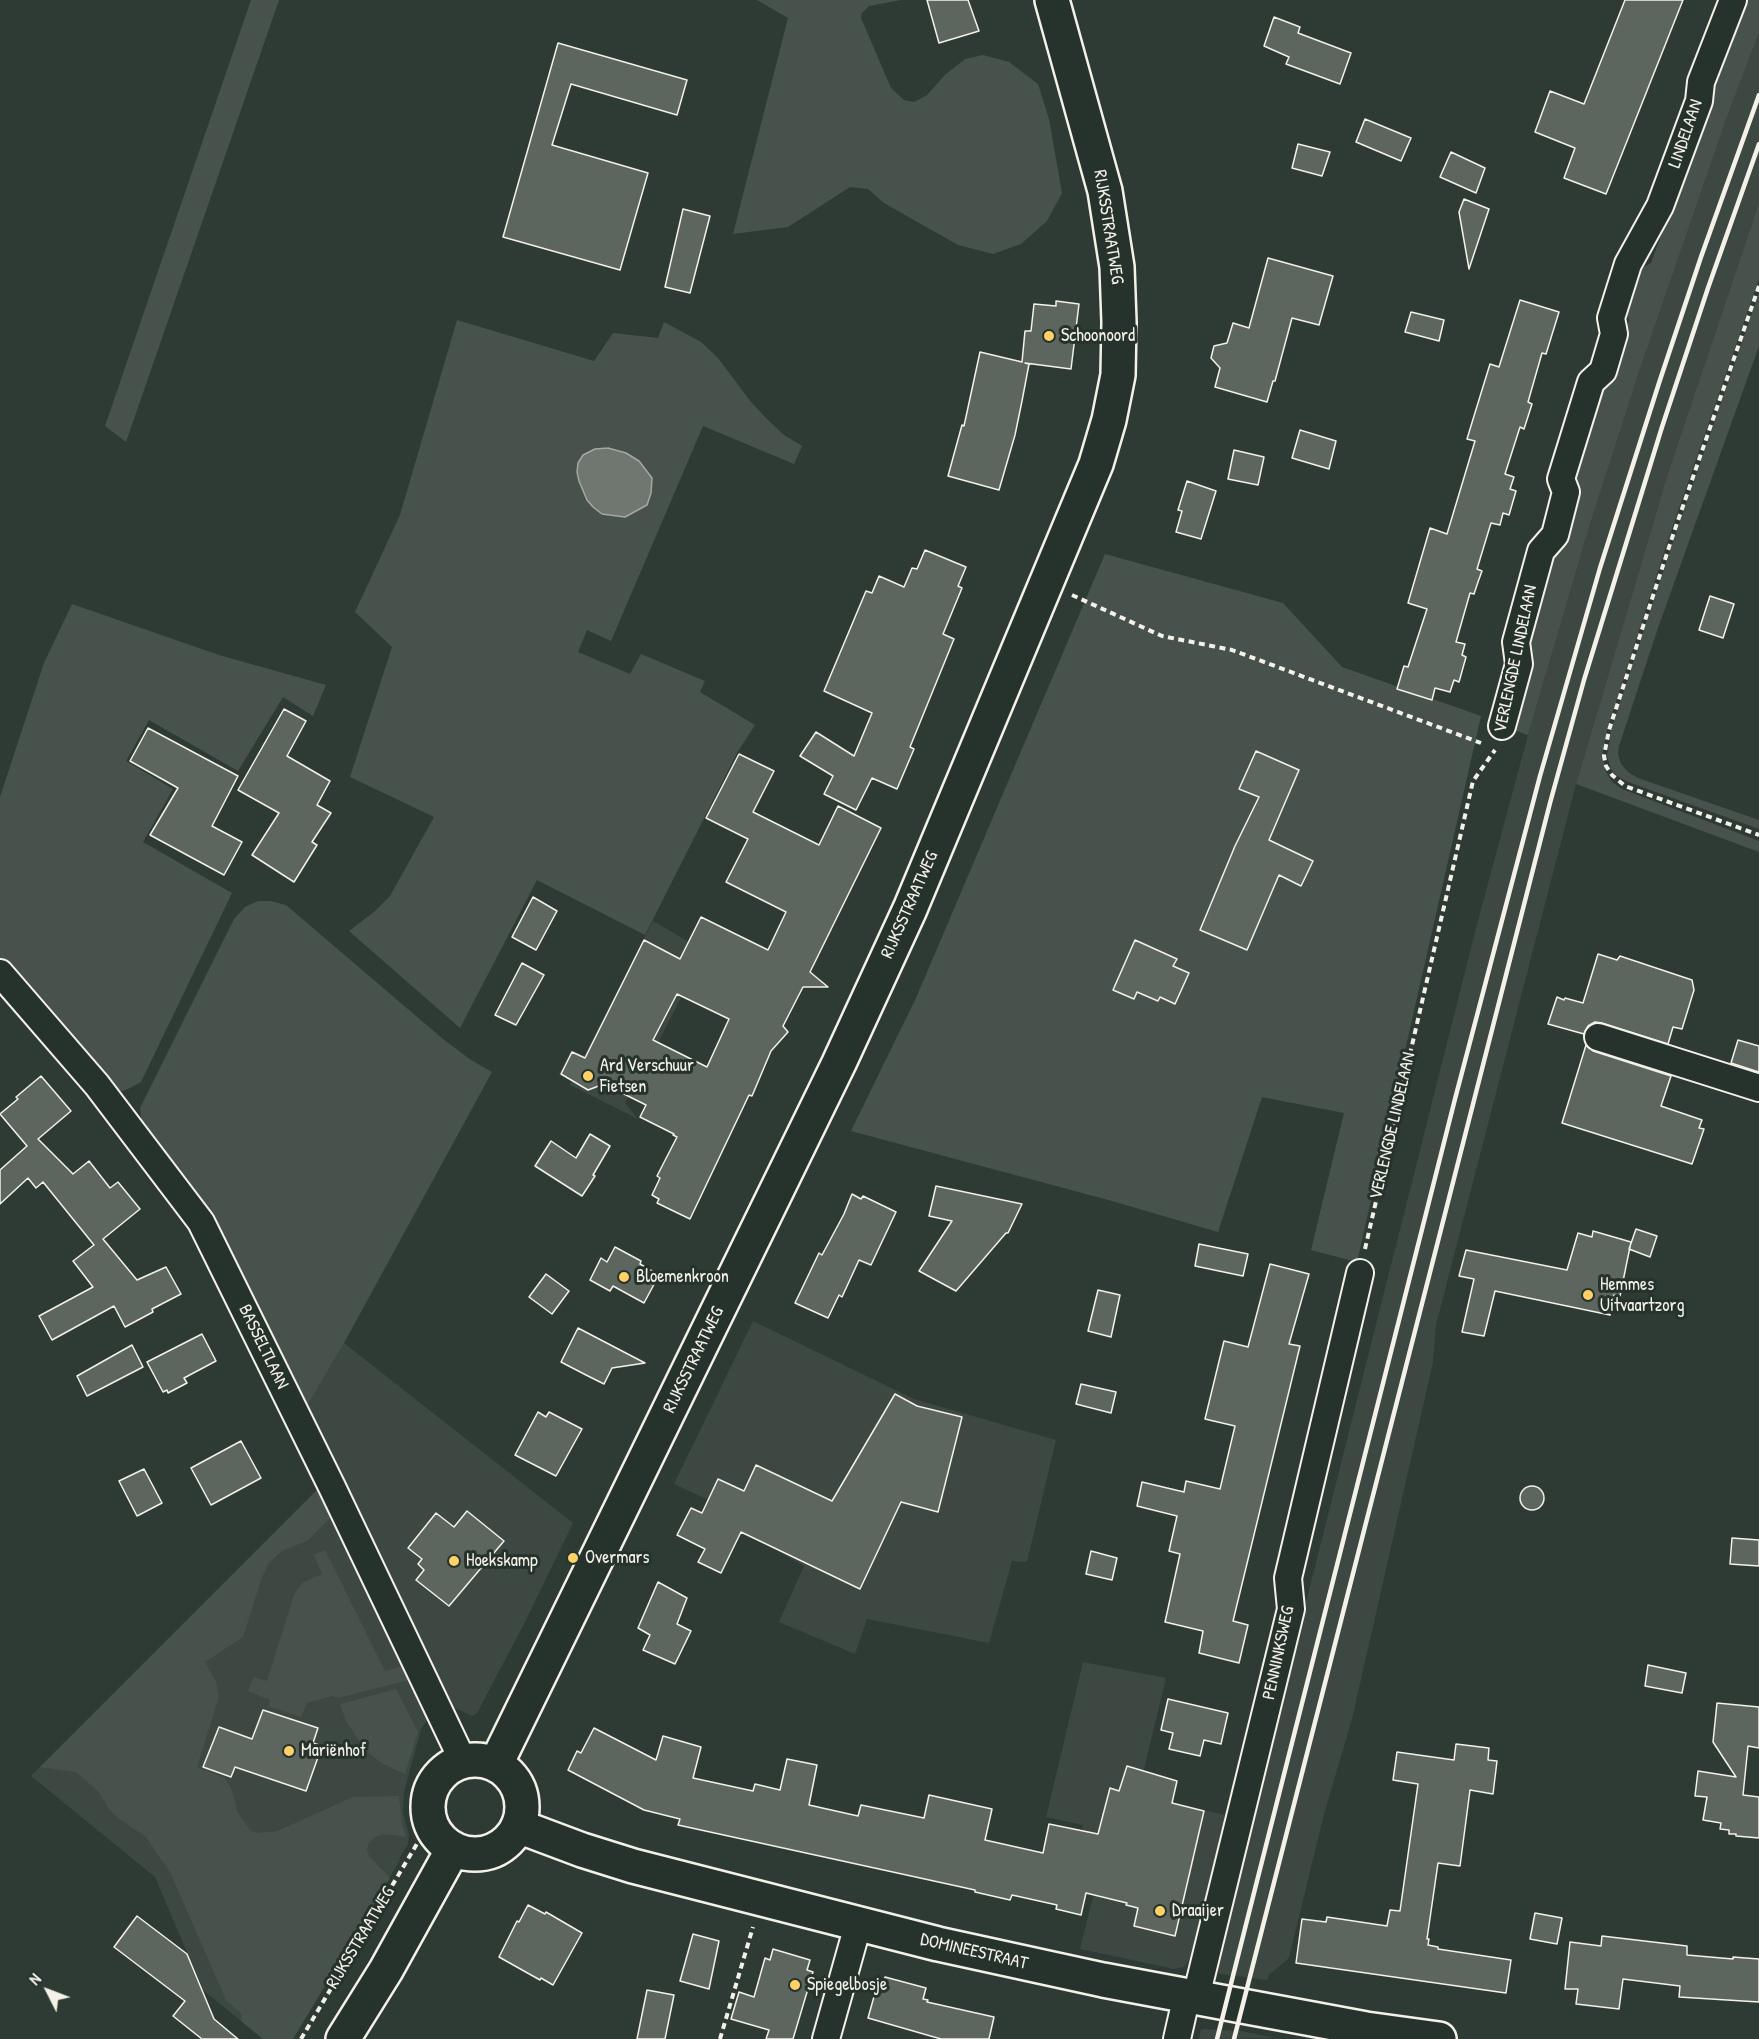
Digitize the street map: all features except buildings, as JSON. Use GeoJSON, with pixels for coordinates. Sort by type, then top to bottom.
{"type":"FeatureCollection","features":[{"type":"Feature","properties":{"kind":"main road","name":"RIJKSSTRAATWEG"},"geometry":{"type":"LineString","coordinates":[[473,1754],[839,1063],[906,919],[1099,453],[1109,420],[1118,375],[1117,267],[1105,191],[1052,0]]}},
{"type":"Feature","properties":{"kind":"main road"},"geometry":{"type":"LineString","coordinates":[[473,1754],[510,1775],[519,1791],[522,1809],[518,1826],[502,1846],[490,1851],[478,1854],[453,1849],[444,1843],[431,1824],[428,1802],[436,1780],[452,1765],[473,1754]]}},
{"type":"Feature","properties":{"kind":"main road","name":"DOMINEESTRAAT"},"geometry":{"type":"LineString","coordinates":[[518,1826],[633,1866],[858,1925],[1012,1960],[1192,1996],[1366,2029],[1438,2039]]}},
{"type":"Feature","properties":{"kind":"main road","name":"RIJKSSTRAATWEG"},"geometry":{"type":"LineString","coordinates":[[343,2039],[386,1970],[453,1849]]}},
{"type":"Feature","properties":{"kind":"street","name":"LINDELAAN"},"geometry":{"type":"LineString","coordinates":[[1628,264],[1660,206],[1700,101],[1701,82],[1733,0]]}},
{"type":"Feature","properties":{"kind":"street","name":"VERLENGDE LINDELAAN"},"geometry":{"type":"LineString","coordinates":[[1499,737],[1518,664],[1516,642],[1541,551],[1555,535],[1566,492],[1561,479],[1591,382],[1603,371],[1614,334],[1611,318],[1628,264]]}},
{"type":"Feature","properties":{"kind":"street","name":"BASSELTLAAN"},"geometry":{"type":"LineString","coordinates":[[0,973],[97,1084],[201,1222],[473,1754]]}},
{"type":"Feature","properties":{"kind":"street"},"geometry":{"type":"LineString","coordinates":[[1598,1037],[1759,1088]]}},
{"type":"Feature","properties":{"kind":"street","name":"PENNINKSWEG"},"geometry":{"type":"LineString","coordinates":[[1177,2039],[1192,1996],[1291,1609],[1288,1578],[1360,1273]]}},
{"type":"Feature","properties":{"kind":"street"},"geometry":{"type":"LineString","coordinates":[[826,2039],[858,1925]]}},
{"type":"Feature","properties":{"kind":"path"},"geometry":{"type":"LineString","coordinates":[[1759,286],[1609,730],[1604,756],[1606,766],[1615,779],[1625,786],[1759,835]]}},
{"type":"Feature","properties":{"kind":"path"},"geometry":{"type":"LineString","coordinates":[[1071,594],[1162,636],[1232,650],[1499,737]]}},
{"type":"Feature","properties":{"kind":"path","name":"VERLENGDE LINDELAAN"},"geometry":{"type":"LineString","coordinates":[[1360,1273],[1473,781],[1499,737]]}},
{"type":"Feature","properties":{"kind":"path"},"geometry":{"type":"LineString","coordinates":[[473,1754],[482,1732]]}},
{"type":"Feature","properties":{"kind":"path","name":"RIJKSSTRAATWEG"},"geometry":{"type":"LineString","coordinates":[[301,2039],[421,1837],[416,1826],[413,1801],[419,1777],[435,1758],[473,1754]]}},
{"type":"Feature","properties":{"kind":"path"},"geometry":{"type":"LineString","coordinates":[[720,2039],[760,1900]]}},
{"type":"Feature","properties":{"kind":"shaded area"},"geometry":{"type":"Polygon","coordinates":[[[251,0],[279,0],[126,442],[105,426],[251,0]]]}},
{"type":"Feature","properties":{"kind":"shaded area"},"geometry":{"type":"Polygon","coordinates":[[[757,0],[901,0],[869,6],[862,13],[861,18],[891,88],[904,100],[914,102],[927,95],[945,75],[965,59],[983,55],[1009,62],[1038,84],[1049,119],[1062,193],[1047,221],[1021,244],[993,254],[958,245],[884,203],[868,189],[850,187],[788,227],[733,234],[788,18],[757,0]]]}},
{"type":"Feature","properties":{"kind":"shaded area"},"geometry":{"type":"Polygon","coordinates":[[[1741,0],[1759,0],[1759,33],[1727,117],[1640,369],[1591,521],[1528,735],[1513,730],[1527,691],[1527,645],[1552,557],[1562,549],[1578,493],[1575,480],[1602,385],[1617,357],[1629,320],[1625,308],[1637,271],[1651,263],[1715,90],[1710,85],[1741,0]]]}},
{"type":"Feature","properties":{"kind":"shaded area"},"geometry":{"type":"Polygon","coordinates":[[[1759,33],[1759,203],[1668,473],[1576,784],[1436,1325],[1433,1362],[1352,1719],[1324,1814],[1289,1958],[1269,1975],[1267,1980],[1220,1974],[1216,1968],[1219,1947],[1476,928],[1528,735],[1591,521],[1640,369],[1727,117],[1759,33]]]}},
{"type":"Feature","properties":{"kind":"shaded area"},"geometry":{"type":"Polygon","coordinates":[[[1759,203],[1759,279],[1670,534],[1607,730],[1602,755],[1606,772],[1612,782],[1622,789],[1759,841],[1759,852],[1576,784],[1668,473],[1759,203]]]}},
{"type":"Feature","properties":{"kind":"shaded area"},"geometry":{"type":"Polygon","coordinates":[[[1759,293],[1759,346],[1658,628],[1618,754],[1621,764],[1638,778],[1759,820],[1759,829],[1628,782],[1617,776],[1611,769],[1607,756],[1611,730],[1759,293]]]}},
{"type":"Feature","properties":{"kind":"shaded area"},"geometry":{"type":"Polygon","coordinates":[[[457,320],[594,361],[613,333],[658,338],[664,322],[701,342],[718,358],[751,402],[767,419],[784,435],[802,446],[794,464],[703,426],[611,641],[587,630],[578,652],[630,674],[641,654],[705,681],[700,692],[755,725],[737,753],[645,935],[537,880],[460,1028],[349,931],[390,896],[434,817],[350,777],[392,647],[355,612],[400,515],[457,320]]]}},
{"type":"Feature","properties":{"kind":"shaded area"},"geometry":{"type":"Polygon","coordinates":[[[608,448],[626,453],[639,461],[652,478],[647,505],[625,517],[602,514],[593,507],[587,500],[579,481],[578,463],[583,455],[595,449],[608,448]]]}},
{"type":"Feature","properties":{"kind":"shaded area"},"geometry":{"type":"Polygon","coordinates":[[[1105,554],[1283,603],[1342,667],[1481,716],[1357,1262],[1311,1250],[1344,1113],[1262,1097],[1218,1232],[851,1131],[916,998],[1105,554]]]}},
{"type":"Feature","properties":{"kind":"shaded area"},"geometry":{"type":"Polygon","coordinates":[[[72,604],[219,655],[326,685],[313,716],[283,697],[238,771],[149,720],[126,761],[173,789],[143,842],[232,893],[141,1082],[112,1095],[0,961],[0,797],[44,663],[72,604]]]}},
{"type":"Feature","properties":{"kind":"shaded area"},"geometry":{"type":"Polygon","coordinates":[[[258,901],[271,901],[286,905],[443,1039],[492,1072],[344,1343],[303,1413],[142,1126],[140,1108],[234,919],[245,907],[258,901]]]}},
{"type":"Feature","properties":{"kind":"shaded area"},"geometry":{"type":"Polygon","coordinates":[[[653,921],[705,951],[659,1041],[653,1040],[648,1062],[625,1103],[638,1119],[570,1085],[572,1081],[559,1074],[571,1050],[584,1056],[653,921]]]}},
{"type":"Feature","properties":{"kind":"shaded area"},"geometry":{"type":"Polygon","coordinates":[[[753,1321],[914,1399],[1056,1440],[1027,1562],[1012,1561],[989,1643],[867,1619],[855,1654],[779,1622],[804,1566],[783,1554],[790,1538],[674,1484],[753,1321]]]}},
{"type":"Feature","properties":{"kind":"shaded area"},"geometry":{"type":"Polygon","coordinates":[[[344,1343],[573,1523],[525,1622],[477,1713],[472,1716],[457,1709],[448,1708],[303,1413],[344,1343]]]}},
{"type":"Feature","properties":{"kind":"shaded area"},"geometry":{"type":"Polygon","coordinates":[[[317,1490],[429,1717],[421,1729],[404,1792],[403,1813],[409,1835],[408,1844],[400,1860],[293,2039],[263,2039],[203,1990],[155,1877],[31,1776],[317,1490]]]}},
{"type":"Feature","properties":{"kind":"shaded area"},"geometry":{"type":"Polygon","coordinates":[[[317,1490],[331,1517],[307,1541],[282,1551],[269,1563],[262,1577],[243,1637],[205,1662],[216,1682],[219,1696],[197,1767],[225,1778],[231,1788],[238,1813],[251,1831],[257,1833],[277,1831],[353,1797],[399,1796],[406,1837],[384,1834],[375,1837],[369,1843],[367,1849],[369,1856],[390,1878],[293,2039],[263,2039],[241,2021],[242,2014],[226,2000],[170,1872],[146,1837],[118,1818],[109,1809],[98,1791],[76,1772],[40,1767],[317,1490]]]}},
{"type":"Feature","properties":{"kind":"shaded area"},"geometry":{"type":"Polygon","coordinates":[[[325,1550],[385,1671],[410,1664],[417,1678],[338,1698],[332,1696],[307,1703],[301,1717],[268,1706],[270,1700],[248,1691],[254,1677],[267,1681],[294,1595],[302,1583],[322,1574],[314,1555],[325,1550]]]}},
{"type":"Feature","properties":{"kind":"shaded area"},"geometry":{"type":"Polygon","coordinates":[[[1083,1662],[1166,1678],[1138,1794],[1225,1815],[1191,1957],[1184,1967],[1174,1969],[1080,1949],[1097,1881],[1078,1851],[1083,1825],[1046,1817],[1083,1662]]]}},
{"type":"Feature","properties":{"kind":"shaded area"},"geometry":{"type":"Polygon","coordinates":[[[396,1689],[418,1732],[405,1774],[383,1764],[365,1750],[346,1721],[340,1704],[396,1689]]]}},
{"type":"Feature","properties":{"kind":"shaded area"},"geometry":{"type":"Polygon","coordinates":[[[1201,2029],[1241,2031],[1275,2038],[1199,2039],[1201,2029]]]}},
{"type":"Feature","properties":{"kind":"railway"},"geometry":{"type":"LineString","coordinates":[[1217,2039],[1455,1099],[1540,776],[1600,568],[1659,383],[1759,95]]}},
{"type":"Feature","properties":{"kind":"railway"},"geometry":{"type":"LineString","coordinates":[[1234,2039],[1550,803],[1584,680],[1662,427],[1759,144]]}},
{"type":"Feature","properties":{"kind":"place","name":"Schoonoord"},"geometry":{"type":"Point","coordinates":[1049,336]}},
{"type":"Feature","properties":{"kind":"place","name":"Ard Verschuur Fietsen"},"geometry":{"type":"Point","coordinates":[588,1076]}},
{"type":"Feature","properties":{"kind":"place","name":"Bloemenkroon"},"geometry":{"type":"Point","coordinates":[624,1277]}},
{"type":"Feature","properties":{"kind":"place","name":"Hemmes Uitvaartzorg"},"geometry":{"type":"Point","coordinates":[1588,1295]}},
{"type":"Feature","properties":{"kind":"place","name":"Overmars"},"geometry":{"type":"Point","coordinates":[573,1558]}},
{"type":"Feature","properties":{"kind":"place","name":"Hoekskamp"},"geometry":{"type":"Point","coordinates":[454,1561]}},
{"type":"Feature","properties":{"kind":"place","name":"Mariënhof"},"geometry":{"type":"Point","coordinates":[289,1751]}},
{"type":"Feature","properties":{"kind":"place","name":"Draaijer"},"geometry":{"type":"Point","coordinates":[1160,1911]}},
{"type":"Feature","properties":{"kind":"place","name":"Spiegelbosje"},"geometry":{"type":"Point","coordinates":[795,1985]}}]}
